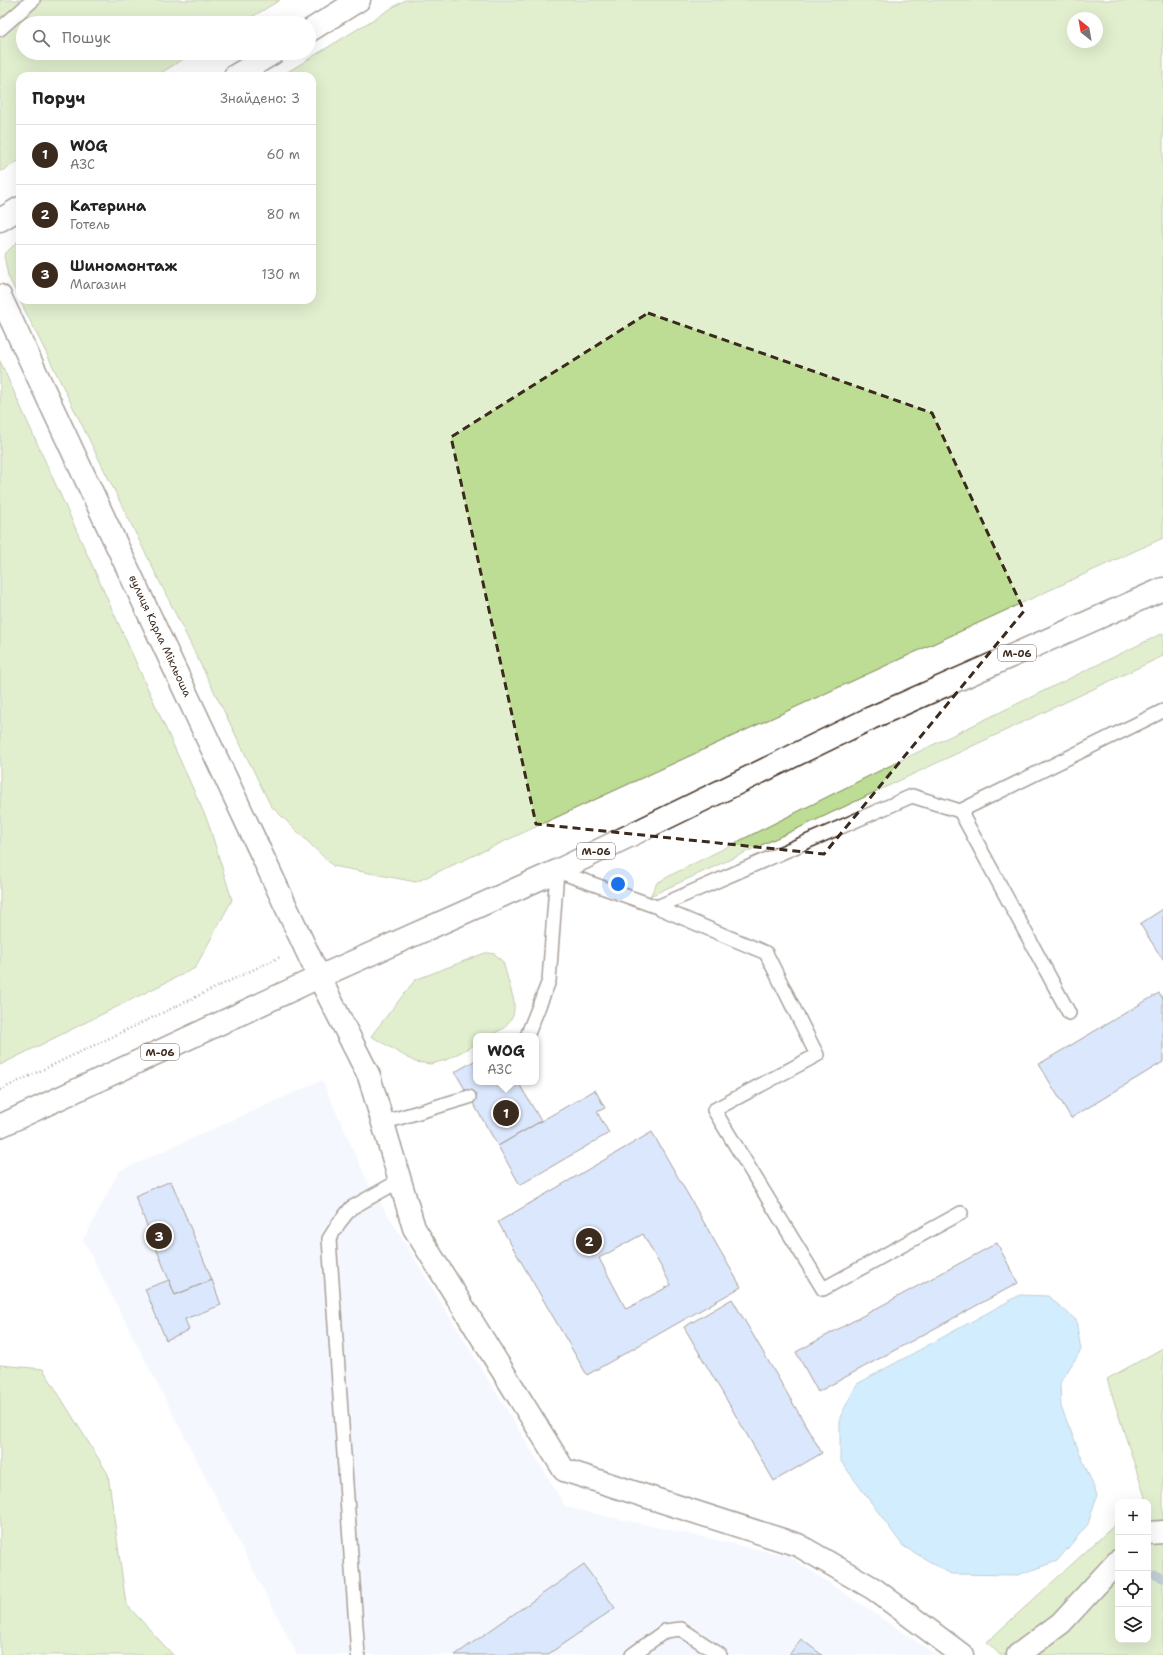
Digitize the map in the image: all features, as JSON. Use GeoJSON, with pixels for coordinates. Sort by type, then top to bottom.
{"type":"FeatureCollection","features":[{"type":"Feature","properties":{"kind":"main road"},"geometry":{"type":"LineString","coordinates":[[316,27],[359,0]]}},
{"type":"Feature","properties":{"kind":"main road"},"geometry":{"type":"LineString","coordinates":[[242,72],[261,60]]}},
{"type":"Feature","properties":{"kind":"main road"},"geometry":{"type":"LineString","coordinates":[[0,220],[16,210]]}},
{"type":"Feature","properties":{"kind":"main road","name":"вулиця Карла Мікльоша"},"geometry":{"type":"LineString","coordinates":[[0,296],[304,946],[369,1076],[414,1228],[564,1470],[798,1545],[874,1589],[962,1655]]}},
{"type":"Feature","properties":{"kind":"main road","name":"М-06"},"geometry":{"type":"LineString","coordinates":[[0,1126],[319,977],[557,870],[871,718],[1163,589]]}},
{"type":"Feature","properties":{"kind":"main road"},"geometry":{"type":"LineString","coordinates":[[1151,1533],[1163,1532]]}},
{"type":"Feature","properties":{"kind":"main road"},"geometry":{"type":"LineString","coordinates":[[1018,1655],[1061,1623],[1115,1564]]}},
{"type":"Feature","properties":{"kind":"lane"},"geometry":{"type":"LineString","coordinates":[[0,29],[33,0]]}},
{"type":"Feature","properties":{"kind":"lane"},"geometry":{"type":"LineString","coordinates":[[658,907],[912,796],[960,811],[1163,711]]}},
{"type":"Feature","properties":{"kind":"lane"},"geometry":{"type":"LineString","coordinates":[[960,811],[1069,1014]]}},
{"type":"Feature","properties":{"kind":"lane"},"geometry":{"type":"LineString","coordinates":[[528,1033],[549,981],[557,870],[658,907],[766,953],[817,1055],[714,1110],[824,1289],[961,1213]]}},
{"type":"Feature","properties":{"kind":"lane"},"geometry":{"type":"LineString","coordinates":[[382,1123],[470,1097]]}},
{"type":"Feature","properties":{"kind":"lane"},"geometry":{"type":"LineString","coordinates":[[358,1655],[329,1239],[351,1208],[399,1181]]}},
{"type":"Feature","properties":{"kind":"lane"},"geometry":{"type":"LineString","coordinates":[[632,1655],[665,1631],[681,1629],[720,1655]]}},
{"type":"Feature","properties":{"kind":"path"},"geometry":{"type":"LineString","coordinates":[[0,1090],[304,946]]}},
{"type":"Feature","properties":{"kind":"highlighted area"},"geometry":{"type":"Polygon","coordinates":[[[648,313],[932,413],[1024,611],[824,854],[536,824],[451,437],[648,313]]]}},
{"type":"Feature","properties":{"kind":"shaded area"},"geometry":{"type":"Polygon","coordinates":[[[322,1080],[368,1182],[566,1507],[789,1556],[937,1655],[297,1655],[83,1240],[119,1171],[322,1080]]]}},
{"type":"Feature","properties":{"kind":"green space"},"geometry":{"type":"Polygon","coordinates":[[[0,0],[280,0],[254,16],[16,16],[16,60],[182,60],[162,72],[16,72],[16,162],[0,172],[0,0]]]}},
{"type":"Feature","properties":{"kind":"green space"},"geometry":{"type":"Polygon","coordinates":[[[405,0],[1163,0],[1163,538],[416,882],[333,866],[271,806],[22,304],[316,304],[316,72],[288,72],[307,60],[316,60],[316,55],[405,0]]]}},
{"type":"Feature","properties":{"kind":"green space"},"geometry":{"type":"Polygon","coordinates":[[[16,243],[16,292],[8,276],[4,255],[16,243]]]}},
{"type":"Feature","properties":{"kind":"green space"},"geometry":{"type":"Polygon","coordinates":[[[0,361],[208,822],[232,900],[195,968],[0,1065],[0,361]]]}},
{"type":"Feature","properties":{"kind":"green space"},"geometry":{"type":"Polygon","coordinates":[[[1163,633],[1163,656],[814,821],[650,896],[657,883],[673,874],[877,772],[1163,633]]]}},
{"type":"Feature","properties":{"kind":"green space"},"geometry":{"type":"Polygon","coordinates":[[[485,953],[495,954],[503,962],[514,1001],[513,1016],[504,1028],[495,1033],[473,1033],[473,1046],[446,1060],[431,1064],[415,1062],[371,1036],[415,980],[485,953]]]}},
{"type":"Feature","properties":{"kind":"green space"},"geometry":{"type":"Polygon","coordinates":[[[1163,1348],[1163,1655],[1000,1655],[987,1642],[1115,1525],[1115,1643],[1151,1643],[1151,1499],[1143,1499],[1145,1497],[1107,1379],[1163,1348]]]}},
{"type":"Feature","properties":{"kind":"green space"},"geometry":{"type":"Polygon","coordinates":[[[0,1365],[43,1369],[108,1474],[126,1604],[173,1655],[0,1655],[0,1365]]]}},
{"type":"Feature","properties":{"kind":"water"},"geometry":{"type":"Polygon","coordinates":[[[1020,1295],[1048,1296],[1076,1320],[1081,1350],[1060,1383],[1061,1407],[1097,1495],[1088,1524],[1057,1561],[1018,1575],[951,1574],[903,1546],[840,1460],[840,1417],[857,1384],[1020,1295]]]}},
{"type":"Feature","properties":{"kind":"building"},"geometry":{"type":"Polygon","coordinates":[[[1163,909],[1163,960],[1140,924],[1163,909]]]}},
{"type":"Feature","properties":{"kind":"building"},"geometry":{"type":"Polygon","coordinates":[[[1159,993],[1163,999],[1163,1062],[1071,1118],[1039,1064],[1159,993]]]}},
{"type":"Feature","properties":{"kind":"building"},"geometry":{"type":"Polygon","coordinates":[[[473,1062],[473,1085],[520,1085],[541,1121],[498,1146],[455,1072],[473,1062]]]}},
{"type":"Feature","properties":{"kind":"building"},"geometry":{"type":"Polygon","coordinates":[[[595,1090],[605,1108],[597,1112],[609,1133],[520,1185],[498,1146],[595,1090]]]}},
{"type":"Feature","properties":{"kind":"building"},"geometry":{"type":"Polygon","coordinates":[[[652,1132],[741,1287],[587,1375],[498,1222],[652,1132]],[[643,1234],[599,1258],[626,1309],[671,1285],[643,1234]]]}},
{"type":"Feature","properties":{"kind":"building"},"geometry":{"type":"Polygon","coordinates":[[[171,1181],[212,1280],[175,1295],[135,1196],[171,1181]]]}},
{"type":"Feature","properties":{"kind":"building"},"geometry":{"type":"Polygon","coordinates":[[[997,1243],[1018,1283],[818,1392],[796,1352],[997,1243]]]}},
{"type":"Feature","properties":{"kind":"building"},"geometry":{"type":"Polygon","coordinates":[[[169,1280],[175,1295],[212,1280],[221,1305],[185,1319],[189,1330],[166,1340],[145,1289],[169,1280]]]}},
{"type":"Feature","properties":{"kind":"building"},"geometry":{"type":"Polygon","coordinates":[[[732,1299],[822,1453],[774,1481],[684,1327],[732,1299]]]}},
{"type":"Feature","properties":{"kind":"building"},"geometry":{"type":"Polygon","coordinates":[[[584,1565],[615,1608],[547,1655],[455,1655],[584,1565]]]}},
{"type":"Feature","properties":{"kind":"building"},"geometry":{"type":"Polygon","coordinates":[[[801,1639],[822,1655],[789,1655],[801,1639]]]}},
{"type":"Feature","properties":{"kind":"waterway"},"geometry":{"type":"LineString","coordinates":[[1155,1575],[1163,1578]]}},
{"type":"Feature","properties":{"kind":"place","name":"WOG"},"geometry":{"type":"Point","coordinates":[506,1113]}},
{"type":"Feature","properties":{"kind":"place","name":"Шиномонтаж"},"geometry":{"type":"Point","coordinates":[159,1236]}},
{"type":"Feature","properties":{"kind":"place","name":"Катерина"},"geometry":{"type":"Point","coordinates":[589,1241]}}]}
